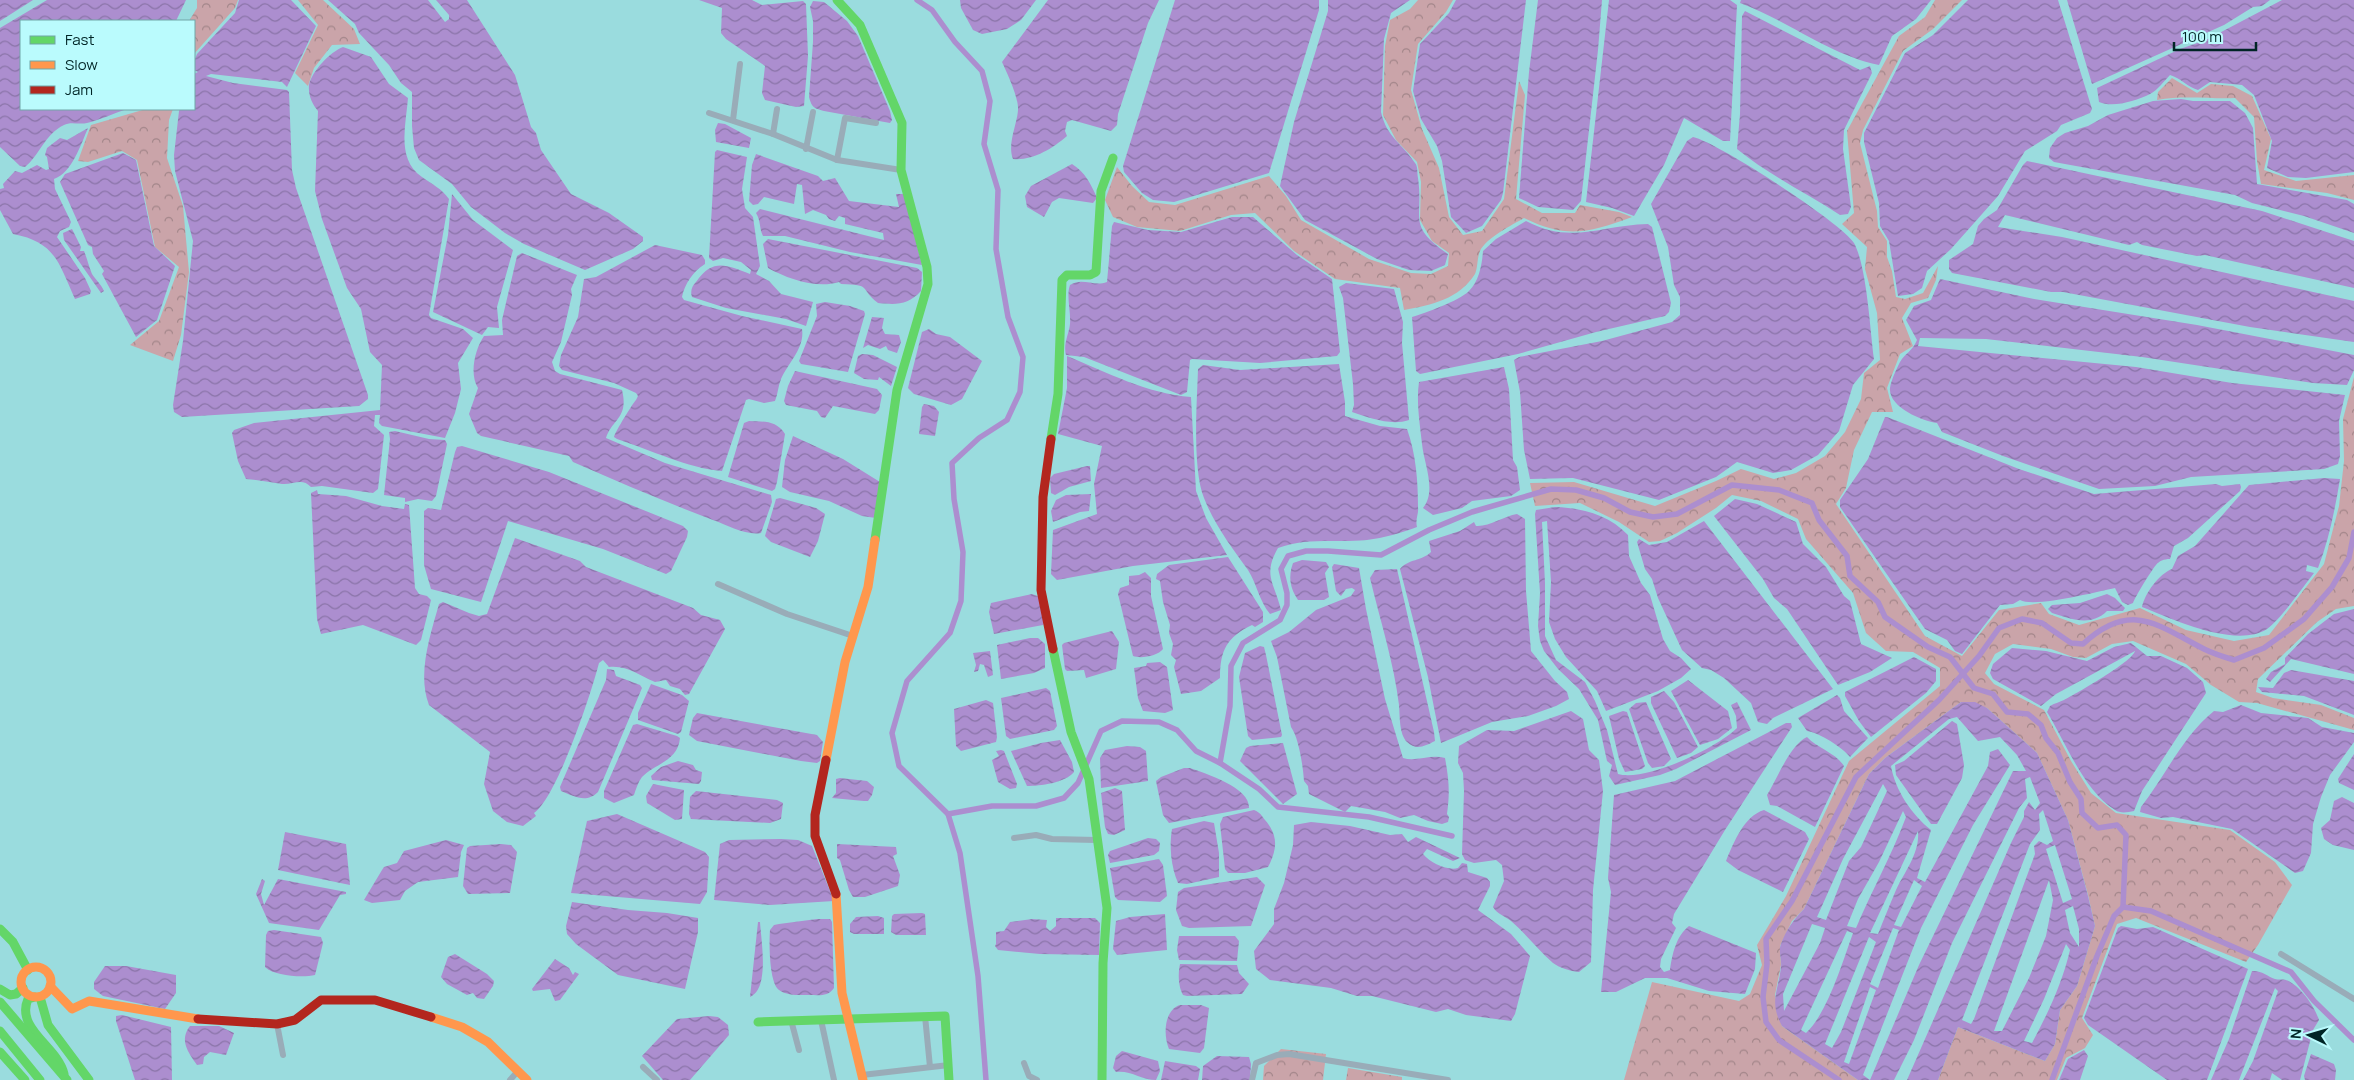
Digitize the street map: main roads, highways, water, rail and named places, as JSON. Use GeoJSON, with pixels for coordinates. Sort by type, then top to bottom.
{"type":"FeatureCollection","features":[{"type":"Feature","properties":{"kind":"main road"},"geometry":{"type":"LineString","coordinates":[[837,0],[860,26],[902,123],[901,170],[926,267],[928,284],[897,390],[868,587],[845,662],[815,815],[815,836],[838,898],[842,993],[846,1019],[862,1078]]}},
{"type":"Feature","properties":{"kind":"main road"},"geometry":{"type":"LineString","coordinates":[[1102,1080],[1103,963],[1107,908],[1089,779],[1071,732],[1041,590],[1043,497],[1058,394],[1062,280],[1068,275],[1090,275],[1096,272],[1101,191],[1113,158]]}},
{"type":"Feature","properties":{"kind":"main road"},"geometry":{"type":"LineString","coordinates":[[0,929],[7,934],[17,948],[28,970]]}},
{"type":"Feature","properties":{"kind":"main road"},"geometry":{"type":"LineString","coordinates":[[0,989],[10,996],[16,994],[22,988],[22,978],[28,970],[38,967],[47,972],[51,981],[48,991],[28,999],[24,1004],[24,1016],[60,1061],[66,1079]]}},
{"type":"Feature","properties":{"kind":"main road"},"geometry":{"type":"LineString","coordinates":[[50,986],[72,1009],[89,1002],[182,1018],[277,1024],[295,1020],[320,1000],[375,1000],[462,1027],[488,1042],[527,1080]]}},
{"type":"Feature","properties":{"kind":"main road"},"geometry":{"type":"LineString","coordinates":[[22,988],[30,995],[37,997]]}},
{"type":"Feature","properties":{"kind":"main road"},"geometry":{"type":"LineString","coordinates":[[37,997],[48,1025],[89,1080]]}},
{"type":"Feature","properties":{"kind":"main road"},"geometry":{"type":"LineString","coordinates":[[0,1002],[66,1079]]}},
{"type":"Feature","properties":{"kind":"main road"},"geometry":{"type":"LineString","coordinates":[[758,1022],[942,1016],[947,1019],[950,1080]]}},
{"type":"Feature","properties":{"kind":"main road"},"geometry":{"type":"LineString","coordinates":[[0,1031],[40,1080]]}},
{"type":"Feature","properties":{"kind":"main road"},"geometry":{"type":"LineString","coordinates":[[0,1052],[25,1080]]}},
{"type":"Feature","properties":{"kind":"water"},"geometry":{"type":"Polygon","coordinates":[[[0,0],[33,0],[0,21],[0,0]]]}},
{"type":"Feature","properties":{"kind":"water"},"geometry":{"type":"Polygon","coordinates":[[[47,0],[186,0],[176,20],[20,20],[20,110],[124,110],[87,123],[69,123],[57,129],[25,167],[20,166],[0,147],[0,28],[47,0]]]}},
{"type":"Feature","properties":{"kind":"water"},"geometry":{"type":"Polygon","coordinates":[[[239,0],[291,0],[316,26],[287,87],[282,82],[211,74],[206,76],[233,83],[287,90],[289,92],[292,170],[296,188],[368,395],[368,399],[359,406],[182,417],[174,412],[173,405],[183,341],[193,241],[175,171],[174,155],[179,111],[195,110],[195,74],[198,72],[195,70],[195,59],[197,54],[235,13],[239,0]]]}},
{"type":"Feature","properties":{"kind":"water"},"geometry":{"type":"Polygon","coordinates":[[[328,0],[428,0],[445,22],[449,19],[449,15],[436,0],[467,0],[515,75],[531,127],[536,133],[541,150],[571,194],[609,213],[643,237],[643,241],[633,249],[585,270],[524,244],[505,233],[471,207],[452,184],[419,160],[414,148],[412,92],[401,83],[389,65],[359,33],[355,24],[328,0]]]}},
{"type":"Feature","properties":{"kind":"water"},"geometry":{"type":"Polygon","coordinates":[[[699,0],[752,0],[762,5],[803,1],[806,4],[808,56],[804,106],[796,107],[765,100],[762,93],[765,66],[726,39],[721,33],[722,8],[699,0]]]}},
{"type":"Feature","properties":{"kind":"water"},"geometry":{"type":"Polygon","coordinates":[[[960,0],[1036,0],[1021,20],[1007,29],[982,34],[973,30],[961,8],[960,0]]]}},
{"type":"Feature","properties":{"kind":"water"},"geometry":{"type":"Polygon","coordinates":[[[1048,0],[1159,0],[1148,23],[1118,114],[1117,125],[1111,131],[1072,120],[1067,122],[1065,131],[1067,136],[1055,145],[1034,156],[1013,159],[1011,147],[1018,105],[1002,62],[1048,0]]]}},
{"type":"Feature","properties":{"kind":"water"},"geometry":{"type":"Polygon","coordinates":[[[1175,0],[1319,0],[1319,10],[1269,173],[1174,202],[1153,200],[1142,193],[1124,172],[1123,166],[1175,0]]]}},
{"type":"Feature","properties":{"kind":"water"},"geometry":{"type":"Polygon","coordinates":[[[1328,0],[1410,0],[1391,13],[1384,39],[1381,112],[1391,134],[1417,166],[1419,212],[1422,228],[1426,236],[1448,254],[1445,265],[1431,271],[1409,270],[1377,259],[1305,220],[1280,186],[1294,122],[1328,11],[1328,0]]]}},
{"type":"Feature","properties":{"kind":"water"},"geometry":{"type":"Polygon","coordinates":[[[1456,0],[1526,0],[1503,193],[1501,200],[1482,226],[1466,233],[1451,217],[1442,161],[1437,146],[1421,119],[1413,91],[1420,44],[1449,13],[1456,0]]]}},
{"type":"Feature","properties":{"kind":"water"},"geometry":{"type":"Polygon","coordinates":[[[1538,0],[1602,0],[1581,201],[1573,210],[1538,207],[1519,198],[1529,72],[1538,0]]]}},
{"type":"Feature","properties":{"kind":"water"},"geometry":{"type":"Polygon","coordinates":[[[1609,0],[1730,0],[1737,5],[1730,141],[1723,141],[1684,118],[1664,165],[1634,216],[1612,208],[1586,202],[1609,0]]]}},
{"type":"Feature","properties":{"kind":"water"},"geometry":{"type":"Polygon","coordinates":[[[1741,0],[1931,0],[1916,19],[1892,36],[1879,65],[1861,60],[1825,45],[1775,18],[1740,3],[1741,0]]]}},
{"type":"Feature","properties":{"kind":"water"},"geometry":{"type":"Polygon","coordinates":[[[1968,0],[2058,0],[2092,109],[2090,113],[2061,125],[2057,131],[2025,151],[1998,196],[1951,249],[1927,271],[1922,288],[1913,294],[1898,296],[1889,241],[1880,226],[1879,203],[1864,142],[1864,133],[1905,53],[1933,35],[1968,0]]]}},
{"type":"Feature","properties":{"kind":"water"},"geometry":{"type":"Polygon","coordinates":[[[2067,0],[2270,0],[2262,6],[2253,7],[2224,25],[2092,84],[2067,0]]]}},
{"type":"Feature","properties":{"kind":"water"},"geometry":{"type":"Polygon","coordinates":[[[2282,0],[2354,0],[2354,172],[2306,178],[2288,177],[2267,168],[2272,141],[2254,95],[2242,85],[2210,82],[2198,90],[2170,75],[2158,88],[2144,97],[2118,104],[2099,102],[2097,88],[2180,49],[2206,40],[2282,0]]]}},
{"type":"Feature","properties":{"kind":"water"},"geometry":{"type":"Polygon","coordinates":[[[813,1],[824,2],[847,21],[858,36],[890,111],[892,120],[890,123],[824,111],[812,105],[809,97],[813,42],[813,21],[810,7],[813,1]]]}},
{"type":"Feature","properties":{"kind":"water"},"geometry":{"type":"Polygon","coordinates":[[[1745,11],[1860,70],[1870,66],[1872,73],[1844,130],[1843,149],[1851,207],[1848,214],[1840,215],[1775,176],[1737,149],[1740,114],[1742,16],[1745,11]]]}},
{"type":"Feature","properties":{"kind":"water"},"geometry":{"type":"Polygon","coordinates":[[[343,47],[371,57],[389,84],[408,98],[404,141],[409,161],[414,170],[440,189],[449,199],[429,315],[431,318],[463,329],[473,338],[458,363],[461,389],[455,413],[445,438],[382,426],[379,423],[380,415],[375,415],[374,426],[384,435],[378,489],[373,493],[322,486],[311,487],[304,482],[282,484],[246,479],[238,461],[232,433],[234,430],[254,423],[380,410],[382,365],[370,352],[361,309],[347,288],[322,219],[315,191],[318,111],[311,99],[309,85],[322,63],[343,47]]]}},
{"type":"Feature","properties":{"kind":"water"},"geometry":{"type":"Polygon","coordinates":[[[2181,99],[2193,101],[2230,101],[2245,113],[2253,128],[2257,184],[2347,200],[2354,204],[2354,233],[2304,216],[2252,203],[2235,195],[2054,162],[2049,158],[2050,148],[2057,138],[2065,133],[2088,126],[2108,115],[2153,101],[2181,99]]]}},
{"type":"Feature","properties":{"kind":"water"},"geometry":{"type":"Polygon","coordinates":[[[718,123],[725,124],[751,138],[749,148],[716,142],[715,130],[718,123]]]}},
{"type":"Feature","properties":{"kind":"water"},"geometry":{"type":"Polygon","coordinates":[[[88,128],[71,164],[66,171],[54,179],[55,189],[71,222],[69,227],[60,231],[57,237],[85,278],[91,291],[90,294],[75,299],[54,256],[39,243],[13,234],[0,210],[0,189],[4,188],[3,184],[15,171],[22,173],[37,165],[46,170],[49,169],[45,155],[47,148],[60,138],[67,140],[88,128]]]}},
{"type":"Feature","properties":{"kind":"water"},"geometry":{"type":"Polygon","coordinates":[[[1693,137],[1727,153],[1778,184],[1827,219],[1854,243],[1865,283],[1874,359],[1853,385],[1839,431],[1818,455],[1791,470],[1773,473],[1737,462],[1716,477],[1659,500],[1573,478],[1530,479],[1524,450],[1520,392],[1514,360],[1519,357],[1602,341],[1672,322],[1680,315],[1680,297],[1674,285],[1668,247],[1651,204],[1687,141],[1693,137]]]}},
{"type":"Feature","properties":{"kind":"water"},"geometry":{"type":"Polygon","coordinates":[[[717,150],[747,157],[742,189],[745,208],[753,217],[760,266],[756,274],[769,281],[781,294],[813,302],[806,326],[786,319],[726,308],[692,297],[692,287],[708,269],[727,266],[750,274],[751,270],[741,262],[723,258],[713,261],[709,258],[715,152],[717,150]]]}},
{"type":"Feature","properties":{"kind":"water"},"geometry":{"type":"Polygon","coordinates":[[[123,153],[136,160],[154,246],[175,266],[157,320],[136,337],[102,274],[104,271],[93,254],[92,247],[88,245],[60,182],[65,174],[123,153]]]}},
{"type":"Feature","properties":{"kind":"water"},"geometry":{"type":"Polygon","coordinates":[[[756,154],[818,176],[823,181],[835,178],[849,201],[899,207],[896,194],[904,194],[922,265],[850,252],[785,236],[763,236],[756,213],[760,209],[884,240],[883,233],[845,224],[845,218],[839,216],[835,221],[813,210],[805,214],[802,185],[797,184],[794,204],[764,197],[758,204],[753,205],[749,201],[752,165],[756,154]]]}},
{"type":"Feature","properties":{"kind":"water"},"geometry":{"type":"Polygon","coordinates":[[[2027,161],[2262,211],[2354,241],[2354,288],[2205,255],[2197,256],[2142,245],[2137,242],[2129,245],[2005,215],[1998,227],[2062,237],[2354,301],[2354,342],[2250,327],[1952,273],[1949,269],[1949,260],[1973,244],[1978,226],[1997,210],[2027,161]]]}},
{"type":"Feature","properties":{"kind":"water"},"geometry":{"type":"Polygon","coordinates":[[[1072,164],[1081,171],[1090,183],[1097,198],[1093,203],[1059,198],[1052,202],[1044,217],[1027,207],[1025,196],[1031,186],[1072,164]]]}},
{"type":"Feature","properties":{"kind":"water"},"geometry":{"type":"Polygon","coordinates":[[[452,194],[473,220],[513,250],[497,307],[499,328],[488,327],[482,335],[433,312],[448,235],[452,194]]]}},
{"type":"Feature","properties":{"kind":"water"},"geometry":{"type":"Polygon","coordinates":[[[1232,217],[1253,217],[1297,255],[1332,279],[1340,352],[1337,356],[1260,363],[1192,359],[1190,360],[1187,392],[1181,395],[1084,357],[1066,355],[1066,343],[1070,324],[1068,294],[1070,285],[1079,282],[1107,282],[1112,226],[1114,222],[1148,230],[1181,232],[1232,217]]]}},
{"type":"Feature","properties":{"kind":"water"},"geometry":{"type":"Polygon","coordinates":[[[1526,221],[1557,232],[1572,233],[1648,224],[1652,227],[1671,303],[1669,312],[1665,316],[1596,332],[1518,354],[1420,374],[1416,371],[1412,317],[1450,303],[1469,291],[1479,272],[1483,251],[1496,239],[1526,221]]]}},
{"type":"Feature","properties":{"kind":"water"},"geometry":{"type":"Polygon","coordinates":[[[72,229],[81,247],[80,251],[84,251],[92,274],[104,291],[101,293],[64,240],[63,233],[72,229]]]}},
{"type":"Feature","properties":{"kind":"water"},"geometry":{"type":"Polygon","coordinates":[[[768,239],[917,268],[922,272],[921,291],[916,296],[902,303],[885,304],[878,303],[861,286],[841,284],[839,282],[812,284],[784,276],[768,268],[763,244],[768,239]]]}},
{"type":"Feature","properties":{"kind":"water"},"geometry":{"type":"Polygon","coordinates":[[[655,245],[702,255],[705,260],[705,264],[693,274],[687,283],[682,297],[684,300],[742,316],[802,329],[799,349],[781,379],[775,401],[764,403],[746,400],[722,471],[682,462],[617,439],[614,437],[615,434],[636,400],[638,396],[636,393],[614,383],[562,370],[559,366],[561,355],[578,317],[584,279],[596,277],[655,245]]]}},
{"type":"Feature","properties":{"kind":"water"},"geometry":{"type":"Polygon","coordinates":[[[522,253],[577,275],[571,289],[572,295],[561,342],[552,362],[555,371],[560,374],[622,390],[624,399],[622,412],[606,438],[665,463],[771,495],[772,502],[761,533],[755,534],[737,530],[677,506],[573,462],[569,456],[481,436],[477,433],[469,414],[478,388],[474,376],[476,354],[484,336],[503,335],[502,320],[517,256],[522,253]]]}},
{"type":"Feature","properties":{"kind":"water"},"geometry":{"type":"Polygon","coordinates":[[[1940,279],[2034,299],[2197,325],[2354,355],[2354,370],[2347,385],[2313,383],[2142,357],[1986,339],[1920,338],[1918,346],[2136,367],[2232,383],[2345,395],[2339,421],[2340,456],[2338,464],[2324,469],[2191,477],[2155,486],[2099,489],[2003,456],[1942,432],[1937,423],[1915,416],[1900,407],[1894,401],[1890,388],[1900,362],[1917,340],[1906,320],[1914,306],[1931,300],[1940,279]]]}},
{"type":"Feature","properties":{"kind":"water"},"geometry":{"type":"Polygon","coordinates":[[[1346,283],[1394,289],[1403,322],[1402,343],[1409,420],[1388,422],[1352,412],[1354,405],[1353,384],[1343,298],[1339,287],[1346,283]]]}},
{"type":"Feature","properties":{"kind":"water"},"geometry":{"type":"Polygon","coordinates":[[[825,302],[850,306],[864,311],[865,314],[848,372],[801,364],[799,361],[817,316],[816,304],[825,302]]]}},
{"type":"Feature","properties":{"kind":"water"},"geometry":{"type":"Polygon","coordinates":[[[872,317],[884,318],[882,328],[885,334],[899,335],[901,342],[897,353],[888,350],[886,346],[880,349],[868,345],[863,348],[872,317]]]}},
{"type":"Feature","properties":{"kind":"water"},"geometry":{"type":"Polygon","coordinates":[[[929,329],[936,334],[950,337],[982,361],[962,399],[951,405],[914,394],[908,388],[922,332],[929,329]]]}},
{"type":"Feature","properties":{"kind":"water"},"geometry":{"type":"Polygon","coordinates":[[[862,354],[873,355],[897,367],[891,386],[879,377],[878,380],[864,379],[854,373],[858,356],[862,354]]]}},
{"type":"Feature","properties":{"kind":"water"},"geometry":{"type":"Polygon","coordinates":[[[1067,356],[1143,387],[1159,392],[1191,397],[1196,491],[1206,518],[1227,555],[1133,566],[1057,580],[1051,574],[1053,530],[1097,514],[1094,484],[1102,446],[1058,434],[1067,388],[1067,356]]]}},
{"type":"Feature","properties":{"kind":"water"},"geometry":{"type":"Polygon","coordinates":[[[1339,364],[1345,402],[1345,416],[1380,426],[1407,429],[1413,448],[1417,477],[1417,527],[1373,539],[1311,541],[1278,548],[1273,558],[1270,573],[1281,610],[1270,614],[1263,604],[1251,575],[1208,508],[1200,485],[1196,416],[1198,369],[1203,365],[1240,370],[1339,364]]]}},
{"type":"Feature","properties":{"kind":"water"},"geometry":{"type":"Polygon","coordinates":[[[1504,367],[1509,389],[1513,460],[1517,467],[1520,490],[1511,496],[1472,501],[1462,508],[1433,515],[1423,508],[1429,494],[1429,486],[1419,421],[1419,382],[1504,367]]]}},
{"type":"Feature","properties":{"kind":"water"},"geometry":{"type":"Polygon","coordinates":[[[795,371],[877,389],[882,395],[879,410],[875,414],[833,406],[825,418],[821,417],[817,411],[786,405],[784,401],[795,371]]]}},
{"type":"Feature","properties":{"kind":"water"},"geometry":{"type":"Polygon","coordinates":[[[924,404],[934,406],[939,412],[935,436],[919,434],[924,404]]]}},
{"type":"Feature","properties":{"kind":"water"},"geometry":{"type":"Polygon","coordinates":[[[1885,417],[2019,469],[2094,494],[2216,484],[2222,486],[2240,484],[2241,487],[2240,491],[2188,538],[2174,546],[2170,559],[2162,560],[2157,564],[2133,603],[2128,605],[2122,602],[2115,588],[2051,601],[2027,602],[2020,600],[2013,604],[2000,605],[1962,654],[1955,651],[1947,640],[1925,629],[1840,507],[1840,500],[1868,459],[1885,417]]]}},
{"type":"Feature","properties":{"kind":"water"},"geometry":{"type":"Polygon","coordinates":[[[749,421],[774,424],[785,434],[777,482],[775,489],[772,491],[728,477],[744,423],[749,421]]]}},
{"type":"Feature","properties":{"kind":"water"},"geometry":{"type":"Polygon","coordinates":[[[395,431],[429,439],[445,440],[447,444],[436,496],[432,501],[418,499],[405,502],[405,498],[384,495],[390,439],[389,432],[395,431]]]}},
{"type":"Feature","properties":{"kind":"water"},"geometry":{"type":"Polygon","coordinates":[[[793,436],[843,459],[880,482],[876,518],[862,516],[829,501],[790,492],[782,487],[785,460],[793,436]]]}},
{"type":"Feature","properties":{"kind":"water"},"geometry":{"type":"Polygon","coordinates":[[[462,446],[549,472],[683,526],[688,531],[687,537],[671,571],[666,574],[603,549],[508,521],[481,602],[431,589],[424,565],[424,511],[428,508],[441,510],[455,452],[457,447],[462,446]]]}},
{"type":"Feature","properties":{"kind":"water"},"geometry":{"type":"Polygon","coordinates":[[[1090,466],[1091,481],[1069,487],[1055,495],[1051,493],[1050,478],[1054,474],[1090,466]]]}},
{"type":"Feature","properties":{"kind":"water"},"geometry":{"type":"Polygon","coordinates":[[[2324,478],[2340,479],[2331,524],[2318,568],[2307,565],[2306,571],[2314,573],[2285,611],[2267,629],[2254,634],[2239,636],[2222,634],[2187,625],[2142,607],[2153,585],[2162,575],[2172,569],[2178,556],[2195,546],[2249,485],[2324,478]]]}},
{"type":"Feature","properties":{"kind":"water"},"geometry":{"type":"Polygon","coordinates":[[[317,490],[318,494],[346,496],[382,506],[404,509],[405,504],[409,505],[415,588],[419,594],[427,596],[431,600],[421,640],[416,645],[363,625],[321,634],[317,619],[311,493],[317,490]]]}},
{"type":"Feature","properties":{"kind":"water"},"geometry":{"type":"Polygon","coordinates":[[[1091,494],[1089,511],[1080,512],[1053,522],[1051,511],[1056,500],[1066,495],[1091,494]]]}},
{"type":"Feature","properties":{"kind":"water"},"geometry":{"type":"Polygon","coordinates":[[[780,498],[816,508],[825,514],[818,541],[810,557],[771,542],[765,536],[776,499],[780,498]]]}},
{"type":"Feature","properties":{"kind":"water"},"geometry":{"type":"Polygon","coordinates":[[[1735,499],[1757,504],[1796,522],[1803,544],[1826,567],[1844,596],[1850,601],[1861,644],[1892,658],[1870,672],[1838,685],[1787,609],[1774,598],[1763,579],[1714,516],[1735,499]]]}},
{"type":"Feature","properties":{"kind":"water"},"geometry":{"type":"Polygon","coordinates":[[[1555,507],[1576,509],[1595,514],[1613,522],[1628,535],[1629,556],[1641,583],[1650,595],[1663,639],[1670,651],[1681,658],[1691,669],[1681,678],[1658,691],[1606,711],[1597,691],[1566,657],[1555,639],[1549,622],[1551,582],[1547,521],[1542,522],[1545,636],[1556,660],[1585,682],[1607,730],[1618,774],[1646,773],[1663,768],[1714,745],[1737,728],[1736,716],[1731,705],[1737,702],[1751,730],[1676,769],[1660,775],[1615,785],[1609,776],[1612,765],[1607,761],[1598,720],[1579,689],[1558,669],[1544,651],[1540,641],[1538,626],[1540,593],[1535,514],[1536,510],[1555,507]]]}},
{"type":"Feature","properties":{"kind":"water"},"geometry":{"type":"Polygon","coordinates":[[[1517,514],[1525,519],[1526,591],[1531,651],[1555,681],[1567,692],[1569,699],[1528,716],[1492,722],[1441,743],[1428,677],[1400,569],[1407,563],[1431,552],[1429,541],[1460,531],[1474,522],[1476,526],[1481,526],[1517,514]]]}},
{"type":"Feature","properties":{"kind":"water"},"geometry":{"type":"Polygon","coordinates":[[[1704,521],[1833,689],[1773,718],[1767,724],[1758,722],[1751,703],[1724,678],[1711,670],[1702,668],[1682,650],[1658,598],[1652,579],[1645,569],[1637,542],[1639,539],[1649,545],[1667,542],[1704,521]]]}},
{"type":"Feature","properties":{"kind":"water"},"geometry":{"type":"Polygon","coordinates":[[[515,538],[580,561],[586,567],[693,608],[701,615],[720,620],[725,629],[689,694],[685,695],[680,689],[670,686],[666,680],[655,682],[628,669],[609,667],[603,660],[599,663],[589,697],[563,767],[543,803],[534,813],[536,816],[523,826],[507,822],[493,811],[484,784],[490,752],[429,705],[424,681],[426,655],[439,604],[443,602],[479,616],[487,614],[515,538]]]}},
{"type":"Feature","properties":{"kind":"water"},"geometry":{"type":"Polygon","coordinates":[[[1228,557],[1263,612],[1263,622],[1255,627],[1252,625],[1243,630],[1231,640],[1221,660],[1220,678],[1201,691],[1181,694],[1174,667],[1176,660],[1171,655],[1173,644],[1169,633],[1170,625],[1163,602],[1160,581],[1156,579],[1157,574],[1169,565],[1228,557]]]}},
{"type":"Feature","properties":{"kind":"water"},"geometry":{"type":"Polygon","coordinates":[[[1302,560],[1326,562],[1329,567],[1325,573],[1329,597],[1324,600],[1298,600],[1293,591],[1290,578],[1293,563],[1302,560]]]}},
{"type":"Feature","properties":{"kind":"water"},"geometry":{"type":"Polygon","coordinates":[[[1334,564],[1359,568],[1385,699],[1403,758],[1445,758],[1449,786],[1448,822],[1442,824],[1414,815],[1400,818],[1385,812],[1351,806],[1345,812],[1309,794],[1308,786],[1304,781],[1298,745],[1291,727],[1277,657],[1271,641],[1289,632],[1316,610],[1351,596],[1355,590],[1352,588],[1346,589],[1341,596],[1336,591],[1332,567],[1334,564]]]}},
{"type":"Feature","properties":{"kind":"water"},"geometry":{"type":"Polygon","coordinates":[[[1397,569],[1434,732],[1435,741],[1421,747],[1410,745],[1404,739],[1400,725],[1394,673],[1370,578],[1375,570],[1397,569]]]}},
{"type":"Feature","properties":{"kind":"water"},"geometry":{"type":"Polygon","coordinates":[[[1145,572],[1151,578],[1151,596],[1163,649],[1153,655],[1136,657],[1133,656],[1118,594],[1120,588],[1129,585],[1129,576],[1145,572]]]}},
{"type":"Feature","properties":{"kind":"water"},"geometry":{"type":"Polygon","coordinates":[[[1032,594],[1040,597],[1045,621],[1043,625],[994,634],[989,612],[991,603],[1032,594]]]}},
{"type":"Feature","properties":{"kind":"water"},"geometry":{"type":"Polygon","coordinates":[[[2107,594],[2115,598],[2125,608],[2123,611],[2107,611],[2094,619],[2081,620],[2052,613],[2048,609],[2052,605],[2080,603],[2107,594]]]}},
{"type":"Feature","properties":{"kind":"water"},"geometry":{"type":"Polygon","coordinates":[[[2354,609],[2354,674],[2291,659],[2270,682],[2266,679],[2271,672],[2285,664],[2285,658],[2308,634],[2334,614],[2354,609]]]}},
{"type":"Feature","properties":{"kind":"water"},"geometry":{"type":"Polygon","coordinates":[[[1112,631],[1119,642],[1116,669],[1086,678],[1084,670],[1067,671],[1065,669],[1062,645],[1064,643],[1112,631]]]}},
{"type":"Feature","properties":{"kind":"water"},"geometry":{"type":"Polygon","coordinates":[[[1038,638],[1045,644],[1045,668],[1034,673],[1001,679],[997,645],[1038,638]]]}},
{"type":"Feature","properties":{"kind":"water"},"geometry":{"type":"Polygon","coordinates":[[[2131,643],[2147,656],[2161,656],[2187,668],[2203,682],[2206,693],[2142,791],[2134,811],[2122,812],[2115,810],[2104,802],[2085,779],[2047,712],[2050,706],[2064,700],[2115,669],[2132,656],[2135,651],[2056,694],[2041,706],[1993,679],[1990,673],[1993,664],[2012,648],[2046,651],[2087,661],[2114,647],[2131,643]]]}},
{"type":"Feature","properties":{"kind":"water"},"geometry":{"type":"Polygon","coordinates":[[[1260,646],[1264,647],[1266,655],[1282,735],[1281,737],[1252,740],[1248,736],[1239,677],[1245,653],[1260,646]]]}},
{"type":"Feature","properties":{"kind":"water"},"geometry":{"type":"Polygon","coordinates":[[[990,651],[993,675],[988,677],[984,665],[980,664],[978,671],[974,672],[976,665],[973,653],[990,651]]]}},
{"type":"Feature","properties":{"kind":"water"},"geometry":{"type":"Polygon","coordinates":[[[1914,657],[1936,669],[1936,681],[1926,693],[1871,737],[1859,721],[1845,696],[1845,692],[1914,657]]]}},
{"type":"Feature","properties":{"kind":"water"},"geometry":{"type":"Polygon","coordinates":[[[1160,662],[1167,667],[1173,710],[1165,713],[1143,711],[1138,698],[1134,668],[1146,666],[1147,663],[1160,662]]]}},
{"type":"Feature","properties":{"kind":"water"},"geometry":{"type":"Polygon","coordinates":[[[607,669],[614,670],[616,676],[640,685],[642,688],[598,792],[589,798],[575,797],[561,791],[560,787],[606,680],[607,669]]]}},
{"type":"Feature","properties":{"kind":"water"},"geometry":{"type":"Polygon","coordinates":[[[2291,670],[2354,681],[2354,715],[2304,696],[2262,692],[2258,687],[2273,688],[2284,673],[2291,670]]]}},
{"type":"Feature","properties":{"kind":"water"},"geometry":{"type":"Polygon","coordinates":[[[1688,680],[1728,711],[1732,728],[1718,739],[1700,745],[1671,691],[1688,680]]]}},
{"type":"Feature","properties":{"kind":"water"},"geometry":{"type":"Polygon","coordinates":[[[651,684],[682,695],[689,701],[681,732],[678,734],[638,720],[638,713],[651,684]]]}},
{"type":"Feature","properties":{"kind":"water"},"geometry":{"type":"Polygon","coordinates":[[[1046,688],[1050,691],[1057,726],[1054,730],[1010,739],[1006,736],[1001,698],[1046,688]]]}},
{"type":"Feature","properties":{"kind":"water"},"geometry":{"type":"Polygon","coordinates":[[[1664,691],[1674,702],[1698,747],[1691,753],[1677,758],[1651,703],[1651,697],[1664,691]]]}},
{"type":"Feature","properties":{"kind":"water"},"geometry":{"type":"Polygon","coordinates":[[[1837,695],[1840,698],[1844,711],[1868,738],[1850,757],[1830,741],[1818,734],[1807,731],[1798,718],[1837,695]]]}},
{"type":"Feature","properties":{"kind":"water"},"geometry":{"type":"Polygon","coordinates":[[[986,700],[993,703],[996,742],[961,751],[956,746],[954,709],[986,700]]]}},
{"type":"Feature","properties":{"kind":"water"},"geometry":{"type":"Polygon","coordinates":[[[1646,702],[1671,759],[1664,766],[1652,768],[1648,763],[1629,709],[1636,703],[1646,702]]]}},
{"type":"Feature","properties":{"kind":"water"},"geometry":{"type":"Polygon","coordinates":[[[1961,702],[1975,702],[1987,708],[2037,753],[2068,820],[2095,926],[2077,986],[2060,1010],[2055,1044],[2045,1061],[1958,1027],[1938,1080],[1907,1080],[2024,817],[2024,811],[2029,802],[2035,810],[2040,803],[2030,777],[2025,779],[2027,798],[2019,808],[1952,943],[1914,1040],[1894,1080],[1870,1080],[1858,1080],[1782,1026],[1775,1003],[1781,967],[1780,947],[1785,934],[1804,909],[1869,774],[1885,758],[1961,702]],[[1957,717],[1949,719],[1891,766],[1896,784],[1905,801],[1917,817],[1931,830],[1917,878],[1925,882],[1988,766],[1990,752],[1998,749],[2010,765],[1973,825],[1921,928],[1863,1075],[1870,1080],[1919,965],[2013,771],[2026,771],[2017,755],[2000,737],[1978,741],[1957,717]],[[1883,784],[1843,859],[1817,917],[1826,920],[1849,861],[1861,847],[1887,791],[1883,784]],[[2043,810],[2039,814],[2040,830],[2030,844],[1962,1020],[1971,1024],[2035,854],[2034,846],[2039,841],[2047,845],[2053,841],[2043,810]],[[1903,811],[1879,862],[1858,899],[1847,926],[1856,928],[1906,817],[1903,811]],[[1918,831],[1870,933],[1878,934],[1896,890],[1917,847],[1918,831]],[[2055,845],[2046,849],[2063,903],[2072,899],[2055,845]],[[1914,880],[1894,925],[1901,927],[1922,886],[1914,880]],[[2049,880],[1994,1031],[2002,1031],[2029,978],[2046,936],[2053,900],[2049,880]],[[2073,906],[2065,910],[2070,933],[2079,947],[2079,929],[2073,906]],[[1812,924],[1783,994],[1784,1011],[1820,943],[1825,928],[1812,924]],[[1893,928],[1870,984],[1878,988],[1899,930],[1893,928]],[[1847,931],[1801,1030],[1806,1033],[1814,1024],[1834,986],[1853,933],[1847,931]],[[1869,937],[1825,1044],[1832,1048],[1841,1032],[1876,942],[1869,937]],[[2066,944],[2044,999],[2024,1041],[2032,1043],[2063,975],[2070,950],[2066,944]],[[1870,987],[1844,1062],[1849,1064],[1876,990],[1870,987]]]}},
{"type":"Feature","properties":{"kind":"water"},"geometry":{"type":"Polygon","coordinates":[[[2241,705],[2261,713],[2308,718],[2322,727],[2354,733],[2354,742],[2330,775],[2321,797],[2313,824],[2311,853],[2303,871],[2295,873],[2232,829],[2173,817],[2161,818],[2140,812],[2141,807],[2183,744],[2203,721],[2214,711],[2223,712],[2241,705]]]}},
{"type":"Feature","properties":{"kind":"water"},"geometry":{"type":"Polygon","coordinates":[[[1571,711],[1583,719],[1589,750],[1599,760],[1603,791],[1593,890],[1591,962],[1579,972],[1565,969],[1553,963],[1511,921],[1493,907],[1504,881],[1502,865],[1496,860],[1474,863],[1465,860],[1462,854],[1463,773],[1458,763],[1459,746],[1487,730],[1514,731],[1571,711]]]}},
{"type":"Feature","properties":{"kind":"water"},"geometry":{"type":"Polygon","coordinates":[[[1623,711],[1627,712],[1645,766],[1642,769],[1625,772],[1619,759],[1609,716],[1623,711]]]}},
{"type":"Feature","properties":{"kind":"water"},"geometry":{"type":"Polygon","coordinates":[[[697,713],[817,735],[823,742],[820,761],[817,763],[801,761],[697,741],[689,735],[693,718],[697,713]]]}},
{"type":"Feature","properties":{"kind":"water"},"geometry":{"type":"Polygon","coordinates":[[[1952,721],[1957,724],[1964,765],[1962,778],[1937,824],[1931,824],[1896,775],[1895,765],[1904,761],[1952,721]]]}},
{"type":"Feature","properties":{"kind":"water"},"geometry":{"type":"Polygon","coordinates":[[[1786,723],[1791,723],[1792,727],[1725,830],[1674,914],[1672,923],[1676,928],[1661,959],[1660,967],[1664,972],[1670,970],[1673,952],[1678,940],[1689,926],[1756,953],[1755,969],[1745,994],[1709,991],[1667,978],[1645,978],[1616,992],[1601,992],[1611,892],[1608,878],[1614,795],[1675,781],[1786,723]]]}},
{"type":"Feature","properties":{"kind":"water"},"geometry":{"type":"Polygon","coordinates":[[[637,724],[677,736],[680,738],[678,746],[671,757],[642,777],[634,795],[614,803],[604,798],[604,791],[633,725],[637,724]]]}},
{"type":"Feature","properties":{"kind":"water"},"geometry":{"type":"Polygon","coordinates":[[[1807,737],[1841,761],[1844,766],[1815,827],[1777,806],[1770,805],[1767,795],[1795,747],[1807,737]]]}},
{"type":"Feature","properties":{"kind":"water"},"geometry":{"type":"Polygon","coordinates":[[[1060,740],[1072,762],[1074,772],[1059,781],[1027,786],[1011,751],[1060,740]]]}},
{"type":"Feature","properties":{"kind":"water"},"geometry":{"type":"Polygon","coordinates":[[[1283,743],[1297,794],[1283,804],[1240,761],[1246,748],[1250,746],[1283,743]]]}},
{"type":"Feature","properties":{"kind":"water"},"geometry":{"type":"Polygon","coordinates":[[[1127,746],[1140,747],[1146,751],[1148,781],[1101,788],[1100,758],[1105,750],[1127,746]]]}},
{"type":"Feature","properties":{"kind":"water"},"geometry":{"type":"Polygon","coordinates":[[[996,751],[1004,751],[1017,784],[1016,788],[1010,789],[998,782],[992,760],[999,756],[996,751]]]}},
{"type":"Feature","properties":{"kind":"water"},"geometry":{"type":"Polygon","coordinates":[[[2354,754],[2354,790],[2339,783],[2338,779],[2354,754]]]}},
{"type":"Feature","properties":{"kind":"water"},"geometry":{"type":"Polygon","coordinates":[[[678,761],[693,765],[696,770],[702,772],[699,784],[652,780],[651,776],[661,767],[678,761]]]}},
{"type":"Feature","properties":{"kind":"water"},"geometry":{"type":"Polygon","coordinates":[[[1184,768],[1190,768],[1226,782],[1242,794],[1247,800],[1249,808],[1169,823],[1163,815],[1156,781],[1161,777],[1184,768]]]}},
{"type":"Feature","properties":{"kind":"water"},"geometry":{"type":"Polygon","coordinates":[[[836,779],[867,781],[874,787],[868,801],[832,798],[836,793],[836,779]]]}},
{"type":"Feature","properties":{"kind":"water"},"geometry":{"type":"Polygon","coordinates":[[[653,784],[684,790],[682,819],[675,820],[647,803],[646,796],[653,784]]]}},
{"type":"Feature","properties":{"kind":"water"},"geometry":{"type":"Polygon","coordinates":[[[1115,788],[1122,791],[1125,830],[1114,835],[1108,834],[1105,827],[1101,793],[1115,788]]]}},
{"type":"Feature","properties":{"kind":"water"},"geometry":{"type":"Polygon","coordinates":[[[696,791],[777,800],[783,803],[781,819],[770,823],[691,819],[689,814],[690,797],[696,791]]]}},
{"type":"Feature","properties":{"kind":"water"},"geometry":{"type":"Polygon","coordinates":[[[2342,797],[2354,803],[2354,850],[2333,845],[2324,839],[2321,828],[2330,820],[2334,801],[2342,797]]]}},
{"type":"Feature","properties":{"kind":"water"},"geometry":{"type":"Polygon","coordinates":[[[1254,810],[1261,814],[1273,832],[1275,849],[1271,861],[1268,867],[1245,873],[1228,873],[1225,869],[1220,824],[1223,817],[1254,810]]]}},
{"type":"Feature","properties":{"kind":"water"},"geometry":{"type":"Polygon","coordinates":[[[1764,810],[1805,832],[1809,839],[1783,892],[1738,870],[1726,861],[1736,838],[1745,824],[1757,813],[1764,810]]]}},
{"type":"Feature","properties":{"kind":"water"},"geometry":{"type":"Polygon","coordinates":[[[617,814],[705,852],[709,857],[707,892],[700,904],[571,893],[587,821],[617,814]]]}},
{"type":"Feature","properties":{"kind":"water"},"geometry":{"type":"Polygon","coordinates":[[[1204,821],[1214,823],[1219,853],[1219,877],[1187,884],[1178,883],[1171,856],[1172,829],[1204,821]]]}},
{"type":"Feature","properties":{"kind":"water"},"geometry":{"type":"Polygon","coordinates":[[[1311,822],[1350,826],[1390,835],[1402,834],[1408,842],[1416,837],[1460,858],[1453,861],[1427,849],[1423,854],[1435,863],[1454,869],[1458,868],[1462,863],[1467,864],[1468,872],[1487,878],[1490,886],[1478,910],[1511,934],[1530,956],[1515,1014],[1511,1021],[1466,1015],[1448,1009],[1436,1012],[1372,996],[1357,996],[1331,988],[1270,980],[1256,969],[1254,951],[1274,924],[1274,909],[1284,883],[1293,845],[1294,825],[1311,822]]]}},
{"type":"Feature","properties":{"kind":"water"},"geometry":{"type":"Polygon","coordinates":[[[285,832],[346,844],[350,885],[278,870],[285,832]]]}},
{"type":"Feature","properties":{"kind":"water"},"geometry":{"type":"Polygon","coordinates":[[[1148,838],[1156,839],[1160,843],[1159,851],[1154,855],[1110,863],[1108,855],[1110,851],[1148,838]]]}},
{"type":"Feature","properties":{"kind":"water"},"geometry":{"type":"Polygon","coordinates":[[[446,840],[464,845],[461,852],[458,877],[418,882],[405,891],[400,900],[372,903],[364,900],[384,867],[397,863],[404,851],[446,840]]]}},
{"type":"Feature","properties":{"kind":"water"},"geometry":{"type":"Polygon","coordinates":[[[729,840],[798,840],[812,846],[834,901],[770,905],[714,900],[720,844],[729,840]]]}},
{"type":"Feature","properties":{"kind":"water"},"geometry":{"type":"Polygon","coordinates":[[[837,844],[896,847],[897,854],[893,856],[900,875],[898,886],[865,897],[853,897],[840,860],[837,858],[837,844]]]}},
{"type":"Feature","properties":{"kind":"water"},"geometry":{"type":"Polygon","coordinates":[[[511,845],[517,852],[510,893],[468,894],[463,886],[467,848],[470,846],[511,845]]]}},
{"type":"Feature","properties":{"kind":"water"},"geometry":{"type":"Polygon","coordinates":[[[1159,859],[1163,865],[1167,896],[1160,902],[1118,900],[1115,897],[1110,868],[1159,859]]]}},
{"type":"Feature","properties":{"kind":"water"},"geometry":{"type":"Polygon","coordinates":[[[1257,877],[1265,885],[1251,926],[1189,928],[1182,926],[1176,910],[1178,892],[1184,888],[1257,877]]]}},
{"type":"Feature","properties":{"kind":"water"},"geometry":{"type":"Polygon","coordinates":[[[262,879],[265,881],[261,894],[264,905],[278,879],[346,892],[346,894],[340,895],[319,930],[269,923],[256,894],[262,879]]]}},
{"type":"Feature","properties":{"kind":"water"},"geometry":{"type":"Polygon","coordinates":[[[572,902],[698,918],[698,932],[685,989],[618,975],[576,944],[567,934],[566,926],[572,902]]]}},
{"type":"Feature","properties":{"kind":"water"},"geometry":{"type":"Polygon","coordinates":[[[894,914],[925,914],[926,935],[896,935],[891,932],[892,916],[894,914]]]}},
{"type":"Feature","properties":{"kind":"water"},"geometry":{"type":"Polygon","coordinates":[[[1165,914],[1167,950],[1117,955],[1113,949],[1116,921],[1130,917],[1165,914]]]}},
{"type":"Feature","properties":{"kind":"water"},"geometry":{"type":"Polygon","coordinates":[[[878,916],[884,918],[884,934],[854,934],[850,932],[850,924],[856,917],[878,916]]]}},
{"type":"Feature","properties":{"kind":"water"},"geometry":{"type":"Polygon","coordinates":[[[1056,918],[1095,918],[1100,923],[1099,955],[1040,954],[998,950],[995,946],[996,932],[1004,931],[1010,922],[1032,919],[1047,920],[1046,927],[1050,931],[1056,926],[1056,918]]]}},
{"type":"Feature","properties":{"kind":"water"},"geometry":{"type":"Polygon","coordinates":[[[830,919],[832,922],[834,988],[829,993],[820,995],[794,995],[782,992],[776,986],[771,971],[770,930],[774,925],[830,919]]]}},
{"type":"Feature","properties":{"kind":"water"},"geometry":{"type":"Polygon","coordinates":[[[758,922],[760,922],[762,940],[762,974],[756,992],[750,997],[758,922]]]}},
{"type":"Feature","properties":{"kind":"water"},"geometry":{"type":"Polygon","coordinates":[[[2121,926],[2137,929],[2153,927],[2248,969],[2207,1080],[2167,1080],[2088,1025],[2084,1018],[2118,928],[2121,926]]]}},
{"type":"Feature","properties":{"kind":"water"},"geometry":{"type":"Polygon","coordinates":[[[274,930],[321,937],[323,943],[315,975],[289,976],[265,967],[266,935],[268,931],[274,930]]]}},
{"type":"Feature","properties":{"kind":"water"},"geometry":{"type":"Polygon","coordinates":[[[1179,936],[1235,936],[1239,941],[1237,961],[1179,960],[1177,950],[1179,936]]]}},
{"type":"Feature","properties":{"kind":"water"},"geometry":{"type":"Polygon","coordinates":[[[455,954],[487,974],[494,981],[493,986],[484,999],[477,998],[473,993],[467,995],[447,984],[441,977],[448,957],[455,954]]]}},
{"type":"Feature","properties":{"kind":"water"},"geometry":{"type":"Polygon","coordinates":[[[555,959],[569,968],[573,975],[575,972],[579,974],[560,1000],[555,1001],[550,989],[533,991],[532,989],[555,959]]]}},
{"type":"Feature","properties":{"kind":"water"},"geometry":{"type":"Polygon","coordinates":[[[1180,964],[1237,965],[1239,973],[1249,984],[1242,994],[1183,995],[1179,979],[1180,964]]]}},
{"type":"Feature","properties":{"kind":"water"},"geometry":{"type":"Polygon","coordinates":[[[105,966],[126,966],[176,975],[176,993],[165,1009],[103,996],[94,989],[94,982],[105,966]]]}},
{"type":"Feature","properties":{"kind":"water"},"geometry":{"type":"Polygon","coordinates":[[[2252,971],[2258,971],[2275,979],[2291,983],[2306,997],[2317,1015],[2319,1020],[2313,1030],[2300,1080],[2282,1080],[2272,1073],[2270,1080],[2243,1080],[2253,1061],[2278,991],[2275,988],[2239,1080],[2211,1080],[2229,1039],[2252,971]]]}},
{"type":"Feature","properties":{"kind":"water"},"geometry":{"type":"Polygon","coordinates":[[[1180,1005],[1201,1005],[1209,1008],[1204,1048],[1200,1053],[1169,1049],[1166,1037],[1166,1024],[1171,1012],[1180,1005]]]}},
{"type":"Feature","properties":{"kind":"water"},"geometry":{"type":"Polygon","coordinates":[[[122,1015],[171,1027],[172,1080],[135,1080],[116,1021],[116,1016],[122,1015]]]}},
{"type":"Feature","properties":{"kind":"water"},"geometry":{"type":"Polygon","coordinates":[[[718,1017],[728,1025],[729,1035],[690,1080],[663,1080],[642,1056],[677,1019],[718,1017]]]}},
{"type":"Feature","properties":{"kind":"water"},"geometry":{"type":"Polygon","coordinates":[[[190,1026],[219,1026],[234,1033],[226,1055],[210,1052],[204,1057],[203,1064],[197,1065],[188,1051],[185,1041],[185,1036],[190,1026]]]}},
{"type":"Feature","properties":{"kind":"water"},"geometry":{"type":"Polygon","coordinates":[[[2084,1050],[2088,1056],[2080,1080],[2059,1080],[2068,1059],[2084,1050]]]}},
{"type":"Feature","properties":{"kind":"water"},"geometry":{"type":"Polygon","coordinates":[[[1122,1051],[1158,1061],[1160,1071],[1156,1080],[1126,1072],[1116,1072],[1113,1068],[1116,1056],[1122,1051]]]}},
{"type":"Feature","properties":{"kind":"water"},"geometry":{"type":"Polygon","coordinates":[[[2311,1054],[2334,1064],[2336,1070],[2335,1080],[2305,1080],[2304,1076],[2311,1054]]]}},
{"type":"Feature","properties":{"kind":"water"},"geometry":{"type":"Polygon","coordinates":[[[1217,1056],[1249,1057],[1251,1064],[1250,1080],[1202,1080],[1203,1066],[1217,1056]]]}},
{"type":"Feature","properties":{"kind":"water"},"geometry":{"type":"Polygon","coordinates":[[[1165,1061],[1196,1066],[1200,1069],[1198,1080],[1161,1080],[1165,1061]]]}},
{"type":"Feature","properties":{"kind":"waterway"},"geometry":{"type":"LineString","coordinates":[[917,0],[932,10],[955,42],[982,71],[990,101],[984,144],[998,190],[996,249],[1008,317],[1023,357],[1020,392],[1007,420],[979,438],[952,463],[954,499],[963,552],[961,601],[950,633],[907,681],[892,733],[899,766],[948,814],[960,853],[978,976],[986,1080]]}},
{"type":"Feature","properties":{"kind":"waterway"},"geometry":{"type":"LineString","coordinates":[[1220,763],[1230,706],[1231,666],[1243,643],[1280,620],[1287,605],[1287,593],[1281,569],[1288,556],[1306,551],[1381,555],[1429,530],[1472,512],[1551,489],[1576,490],[1604,498],[1630,512],[1653,517],[1677,514],[1732,485],[1779,490],[1812,503],[1819,520],[1847,556],[1850,576],[1878,602],[1885,617],[1928,647],[1950,657],[1974,688],[1993,694],[2007,712],[2028,714],[2041,725],[2046,738],[2058,753],[2070,782],[2081,799],[2082,813],[2098,828],[2117,825],[2126,835],[2123,907]]}},
{"type":"Feature","properties":{"kind":"waterway"},"geometry":{"type":"LineString","coordinates":[[1839,1080],[1779,1040],[1766,1022],[1763,997],[1767,964],[1766,939],[1792,901],[1856,777],[1939,700],[1979,656],[1999,628],[2022,619],[2042,623],[2071,643],[2083,644],[2100,631],[2116,623],[2130,620],[2144,621],[2158,625],[2208,651],[2234,660],[2264,648],[2304,619],[2332,587],[2349,558],[2354,532]]}},
{"type":"Feature","properties":{"kind":"waterway"},"geometry":{"type":"LineString","coordinates":[[948,814],[992,806],[1036,806],[1064,798],[1078,783],[1101,731],[1122,721],[1159,722],[1177,730],[1196,751],[1220,763],[1259,789],[1278,807],[1369,817],[1452,836]]}},
{"type":"Feature","properties":{"kind":"waterway"},"geometry":{"type":"LineString","coordinates":[[2052,1080],[2097,956],[2114,916],[2123,907],[2151,911],[2291,972],[2314,1001],[2354,1040]]}}]}
